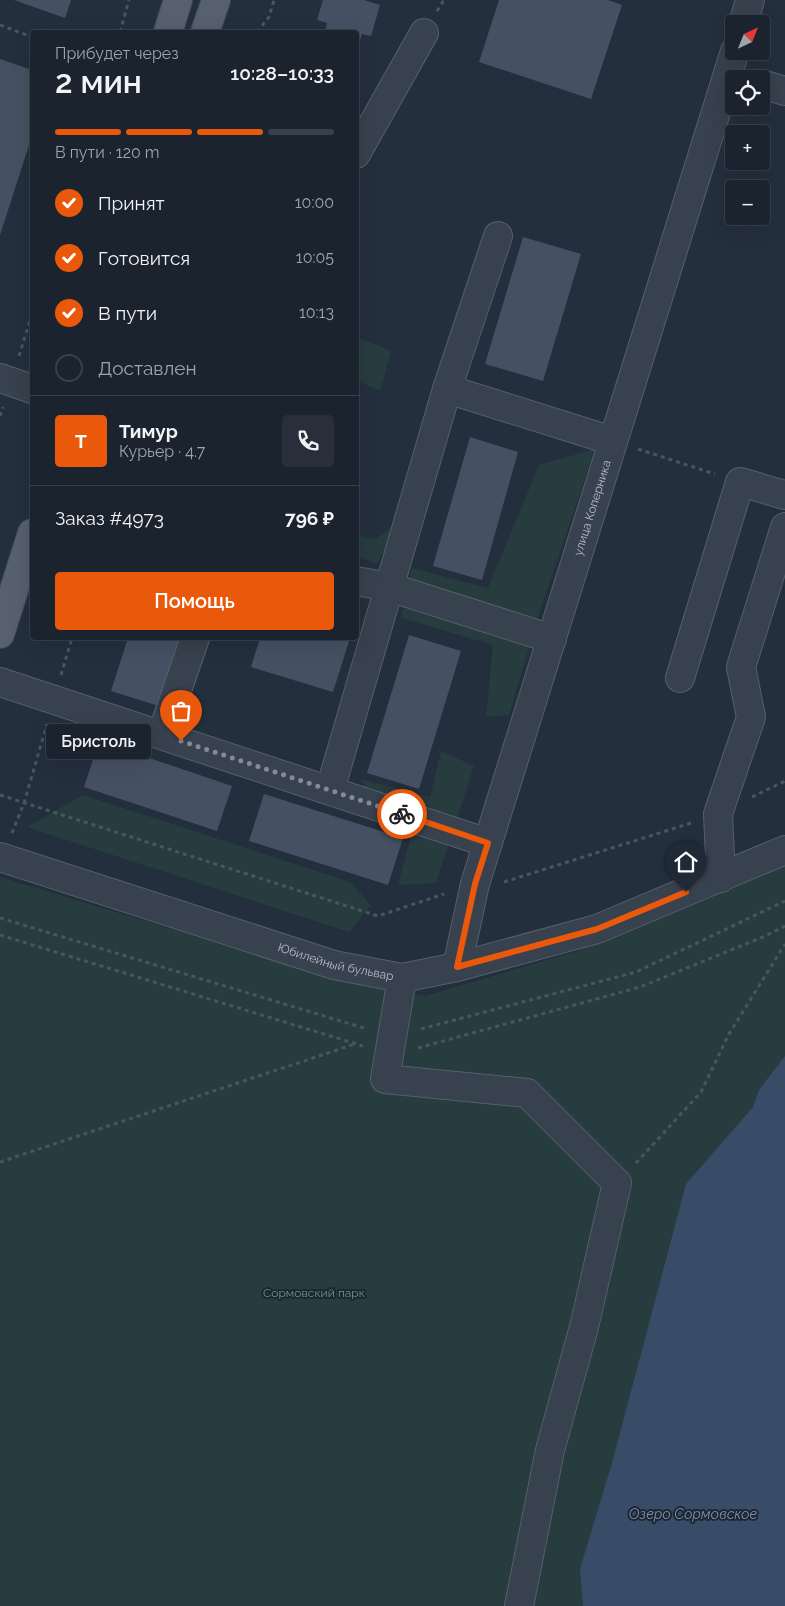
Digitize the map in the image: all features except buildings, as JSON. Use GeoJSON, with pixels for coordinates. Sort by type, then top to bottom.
{"type":"FeatureCollection","features":[{"type":"Feature","properties":{"kind":"main road"},"geometry":{"type":"LineString","coordinates":[[169,30],[178,0]]}},
{"type":"Feature","properties":{"kind":"main road"},"geometry":{"type":"LineString","coordinates":[[206,30],[216,0]]}},
{"type":"Feature","properties":{"kind":"main road"},"geometry":{"type":"LineString","coordinates":[[0,634],[30,539]]}},
{"type":"Feature","properties":{"kind":"street"},"geometry":{"type":"LineString","coordinates":[[746,15],[750,0]]}},
{"type":"Feature","properties":{"kind":"street"},"geometry":{"type":"LineString","coordinates":[[359,149],[424,33]]}},
{"type":"Feature","properties":{"kind":"street","name":"улица Коперника"},"geometry":{"type":"LineString","coordinates":[[457,967],[475,884],[613,441],[736,68]]}},
{"type":"Feature","properties":{"kind":"street"},"geometry":{"type":"LineString","coordinates":[[770,87],[785,91]]}},
{"type":"Feature","properties":{"kind":"street"},"geometry":{"type":"LineString","coordinates":[[330,790],[447,389],[498,236]]}},
{"type":"Feature","properties":{"kind":"street"},"geometry":{"type":"LineString","coordinates":[[0,378],[30,387]]}},
{"type":"Feature","properties":{"kind":"street"},"geometry":{"type":"LineString","coordinates":[[447,389],[613,441]]}},
{"type":"Feature","properties":{"kind":"street"},"geometry":{"type":"LineString","coordinates":[[680,678],[740,482],[785,495]]}},
{"type":"Feature","properties":{"kind":"street"},"geometry":{"type":"LineString","coordinates":[[721,878],[718,814],[751,717],[741,667],[785,527]]}},
{"type":"Feature","properties":{"kind":"street"},"geometry":{"type":"LineString","coordinates":[[359,581],[389,587],[552,638]]}},
{"type":"Feature","properties":{"kind":"street"},"geometry":{"type":"LineString","coordinates":[[162,734],[194,640]]}},
{"type":"Feature","properties":{"kind":"street"},"geometry":{"type":"LineString","coordinates":[[0,682],[488,843]]}},
{"type":"Feature","properties":{"kind":"street","name":"Юбилейный бульвар"},"geometry":{"type":"LineString","coordinates":[[1,858],[334,965],[402,978],[457,967],[597,929],[785,850]]}},
{"type":"Feature","properties":{"kind":"street"},"geometry":{"type":"LineString","coordinates":[[402,978],[385,1079],[528,1093],[617,1184],[584,1327],[550,1450],[519,1606]]}},
{"type":"Feature","properties":{"kind":"path"},"geometry":{"type":"LineString","coordinates":[[121,30],[129,0]]}},
{"type":"Feature","properties":{"kind":"path"},"geometry":{"type":"LineString","coordinates":[[259,30],[269,17],[274,0]]}},
{"type":"Feature","properties":{"kind":"path"},"geometry":{"type":"LineString","coordinates":[[0,25],[30,37]]}},
{"type":"Feature","properties":{"kind":"path"},"geometry":{"type":"LineString","coordinates":[[613,441],[740,482]]}},
{"type":"Feature","properties":{"kind":"path"},"geometry":{"type":"LineString","coordinates":[[1,858],[24,803],[71,640]]}},
{"type":"Feature","properties":{"kind":"path"},"geometry":{"type":"LineString","coordinates":[[0,795],[378,916],[475,884],[508,882],[718,814],[785,781]]}},
{"type":"Feature","properties":{"kind":"path"},"geometry":{"type":"LineString","coordinates":[[617,1184],[701,1092],[729,1034],[785,944]]}},
{"type":"Feature","properties":{"kind":"path"},"geometry":{"type":"LineString","coordinates":[[0,1162],[356,1043]]}},
{"type":"Feature","properties":{"kind":"green space"},"geometry":{"type":"Polygon","coordinates":[[[359,337],[391,351],[380,391],[359,381],[359,337]]]}},
{"type":"Feature","properties":{"kind":"green space"},"geometry":{"type":"Polygon","coordinates":[[[595,449],[538,617],[509,715],[486,717],[493,645],[401,618],[412,568],[488,588],[539,465],[595,449]]]}},
{"type":"Feature","properties":{"kind":"green space"},"geometry":{"type":"Polygon","coordinates":[[[399,522],[377,564],[359,557],[359,536],[376,539],[399,522]]]}},
{"type":"Feature","properties":{"kind":"green space"},"geometry":{"type":"Polygon","coordinates":[[[441,751],[474,766],[436,883],[398,885],[411,836],[387,825],[361,779],[430,797],[441,751]]]}},
{"type":"Feature","properties":{"kind":"green space"},"geometry":{"type":"Polygon","coordinates":[[[83,795],[350,882],[371,905],[349,932],[27,827],[83,795]]]}},
{"type":"Feature","properties":{"kind":"green space","name":"Сормовский парк"},"geometry":{"type":"Polygon","coordinates":[[[785,865],[785,1606],[0,1606],[0,877],[341,980],[425,996],[578,951],[785,865]]]}},
{"type":"Feature","properties":{"kind":"water","name":"Озеро Сормовское"},"geometry":{"type":"Polygon","coordinates":[[[785,1056],[785,1606],[583,1606],[580,1569],[612,1463],[686,1184],[753,1107],[759,1090],[785,1056]]]}},
{"type":"Feature","properties":{"kind":"way so far"},"geometry":{"type":"LineString","coordinates":[[181,741],[402,814]]}},
{"type":"Feature","properties":{"kind":"place","name":"Бристоль"},"geometry":{"type":"Point","coordinates":[181,741]}},
{"type":"Feature","properties":{"kind":"route"},"geometry":{"type":"LineString","coordinates":[[402,814],[488,843],[475,884],[457,967],[597,929],[686,892]]}}]}
